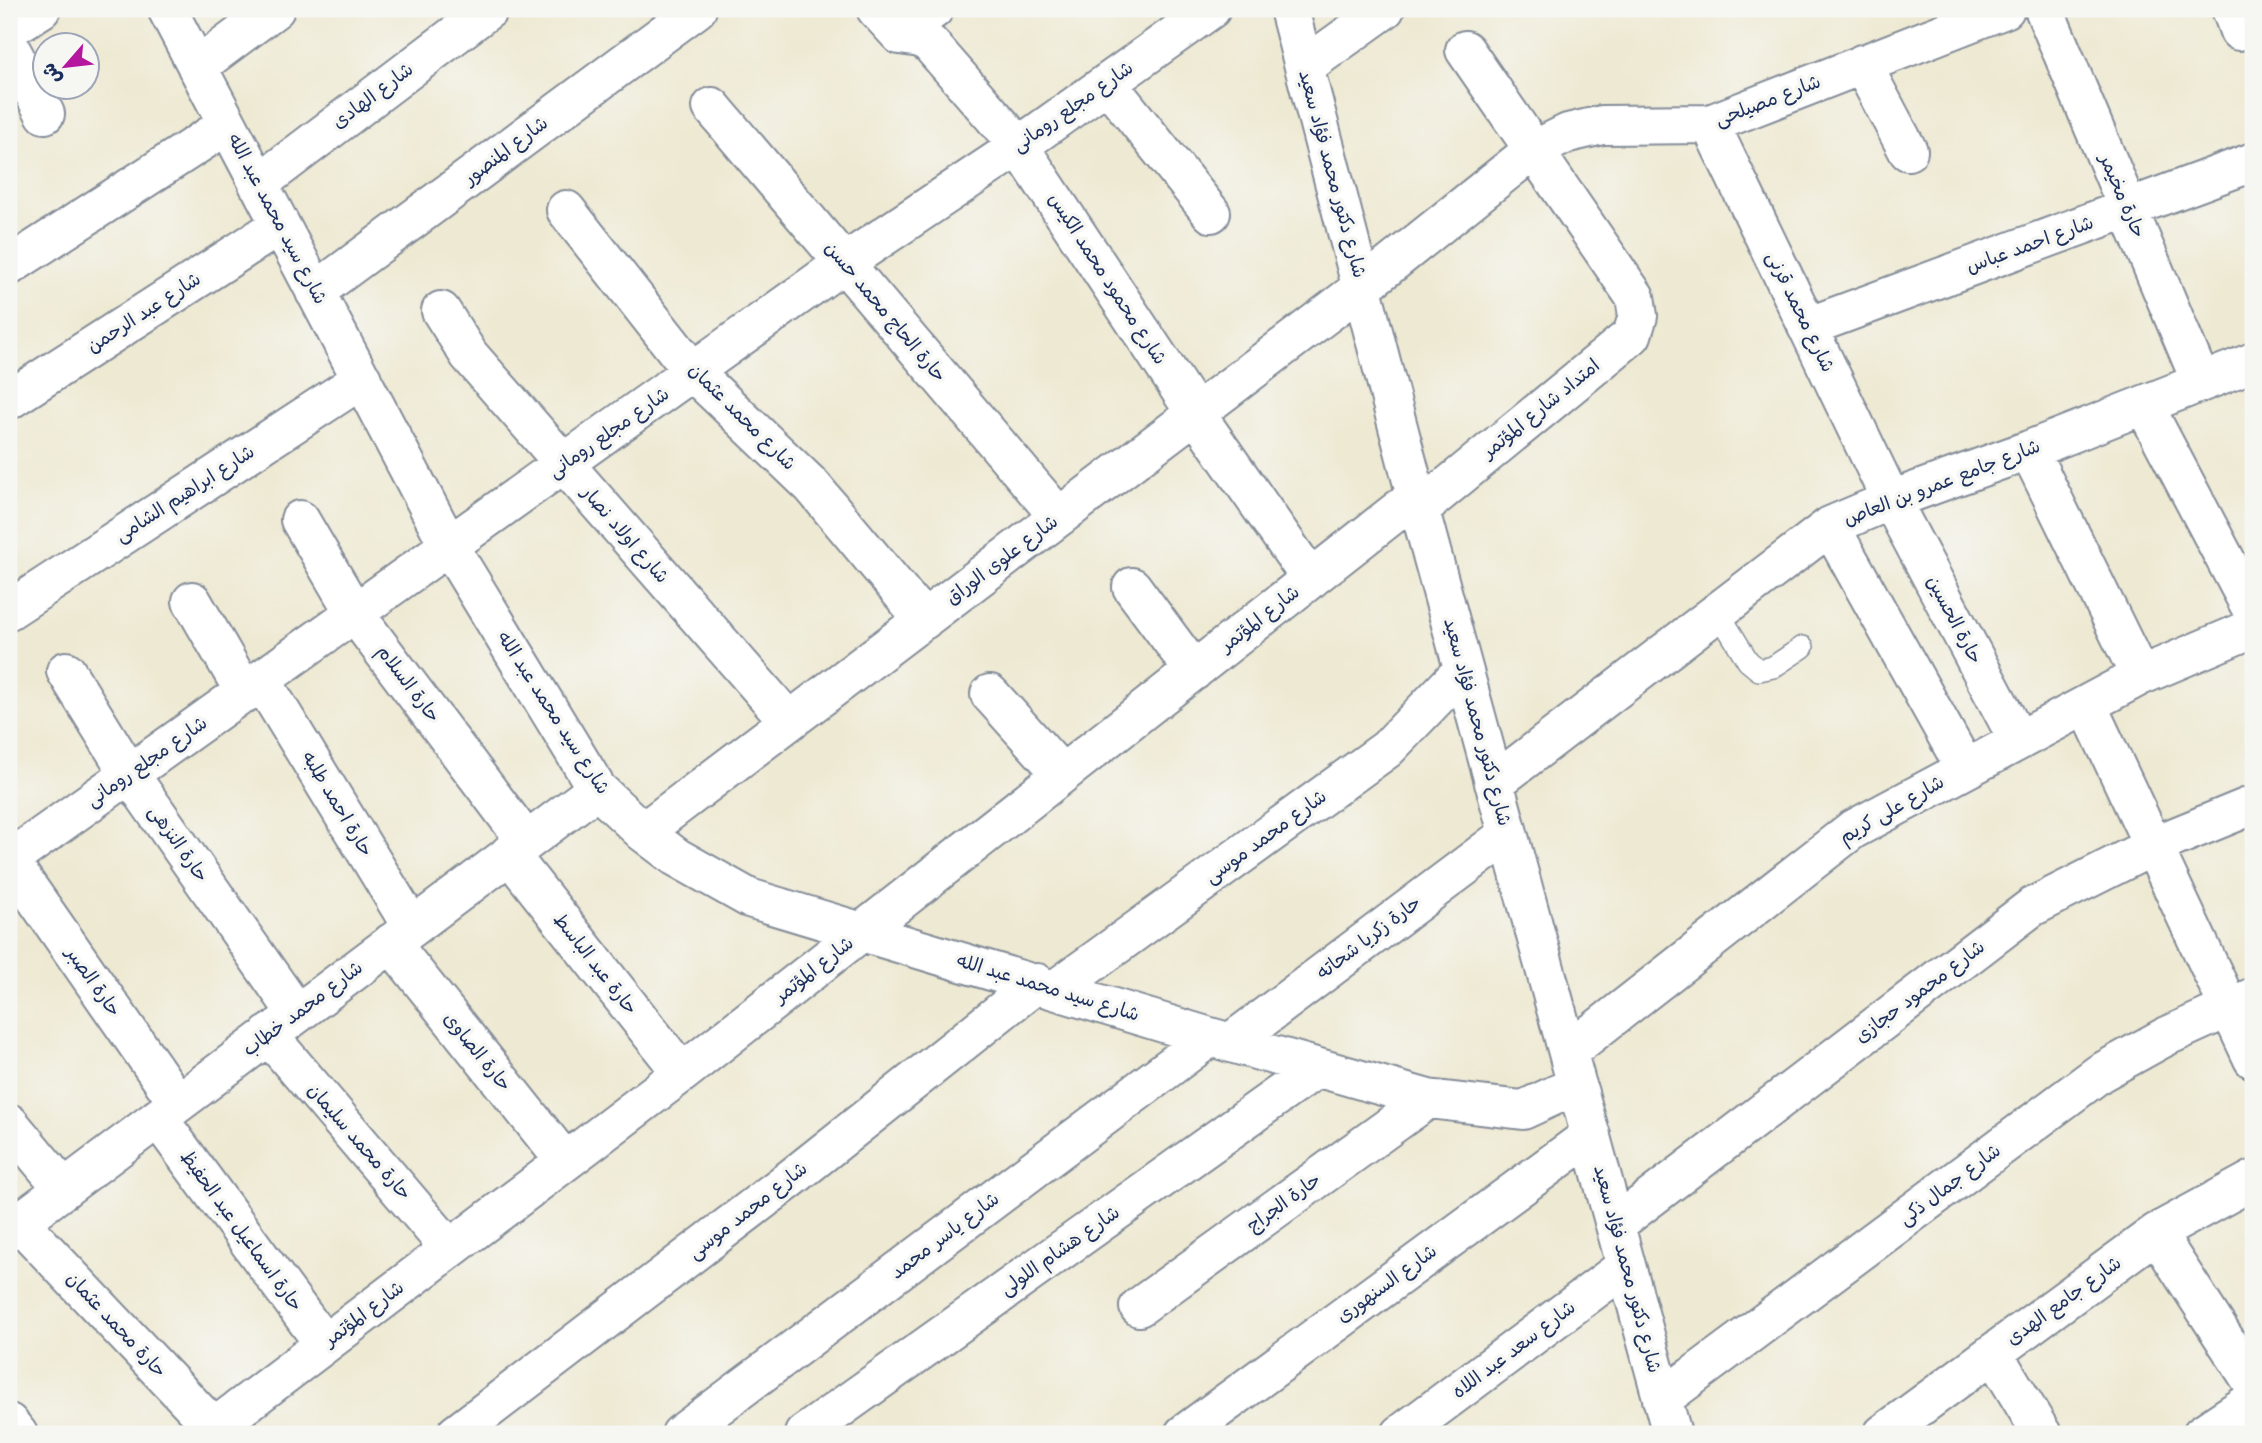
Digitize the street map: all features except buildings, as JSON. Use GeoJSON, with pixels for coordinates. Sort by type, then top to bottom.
{"type":"FeatureCollection","features":[{"type":"Feature","properties":{"kind":"street"},"geometry":{"type":"LineString","coordinates":[[9,30],[41,9]]}},
{"type":"Feature","properties":{"kind":"street","name":"شارع سيد محمد عبد الله"},"geometry":{"type":"LineString","coordinates":[[167,9],[449,547],[597,789],[643,832],[676,858],[749,898],[1220,1040],[1428,1099],[1523,1110],[1573,1069]]}},
{"type":"Feature","properties":{"kind":"street"},"geometry":{"type":"LineString","coordinates":[[197,67],[275,9]]}},
{"type":"Feature","properties":{"kind":"street","name":"شارع الهادى"},"geometry":{"type":"LineString","coordinates":[[258,184],[489,9]]}},
{"type":"Feature","properties":{"kind":"street","name":"شارع المنصور"},"geometry":{"type":"LineString","coordinates":[[315,292],[697,9]]}},
{"type":"Feature","properties":{"kind":"street"},"geometry":{"type":"LineString","coordinates":[[888,22],[934,9]]}},
{"type":"Feature","properties":{"kind":"street","name":"شارع مجلع رومانى"},"geometry":{"type":"LineString","coordinates":[[9,860],[564,466],[844,263],[1019,146],[1211,9]]}},
{"type":"Feature","properties":{"kind":"street","name":"شارع دكتور محمد فؤاد سعيد"},"geometry":{"type":"LineString","coordinates":[[1289,9],[1463,670],[1626,1266],[1660,1420]]}},
{"type":"Feature","properties":{"kind":"street"},"geometry":{"type":"LineString","coordinates":[[1304,67],[1385,9]]}},
{"type":"Feature","properties":{"kind":"street","name":"شارع مصيلحى"},"geometry":{"type":"LineString","coordinates":[[1361,288],[1532,151],[1568,133],[1602,125],[1710,124],[2005,9]]}},
{"type":"Feature","properties":{"kind":"street","name":"حارة مخيمر"},"geometry":{"type":"LineString","coordinates":[[2044,9],[2201,382]]}},
{"type":"Feature","properties":{"kind":"street","name":"شارع محمود محمد الكيس"},"geometry":{"type":"LineString","coordinates":[[888,22],[930,44],[1019,146],[1196,414],[1311,579]]}},
{"type":"Feature","properties":{"kind":"street"},"geometry":{"type":"LineString","coordinates":[[9,46],[45,114]]}},
{"type":"Feature","properties":{"kind":"street"},"geometry":{"type":"LineString","coordinates":[[1465,50],[1532,151]]}},
{"type":"Feature","properties":{"kind":"street"},"geometry":{"type":"LineString","coordinates":[[1862,64],[1908,151]]}},
{"type":"Feature","properties":{"kind":"street"},"geometry":{"type":"LineString","coordinates":[[1107,83],[1211,213]]}},
{"type":"Feature","properties":{"kind":"street","name":"حارة الحاج محمد حسن"},"geometry":{"type":"LineString","coordinates":[[712,107],[1059,517]]}},
{"type":"Feature","properties":{"kind":"street","name":"شارع محمد قرنى"},"geometry":{"type":"LineString","coordinates":[[1710,124],[1891,500]]}},
{"type":"Feature","properties":{"kind":"street"},"geometry":{"type":"LineString","coordinates":[[9,266],[227,125]]}},
{"type":"Feature","properties":{"kind":"street","name":"امتداد شارع المؤتمر"},"geometry":{"type":"LineString","coordinates":[[1418,502],[1632,335],[1638,316],[1635,298],[1532,151]]}},
{"type":"Feature","properties":{"kind":"street","name":"شارع احمد عباس"},"geometry":{"type":"LineString","coordinates":[[1807,327],[2253,162]]}},
{"type":"Feature","properties":{"kind":"street","name":"شارع محمد عثمان"},"geometry":{"type":"LineString","coordinates":[[566,210],[694,373],[812,486],[924,620]]}},
{"type":"Feature","properties":{"kind":"street","name":"شارع عبد الرحمن"},"geometry":{"type":"LineString","coordinates":[[9,400],[279,226]]}},
{"type":"Feature","properties":{"kind":"street","name":"شارع علوى الوراق"},"geometry":{"type":"LineString","coordinates":[[643,832],[1361,288]]}},
{"type":"Feature","properties":{"kind":"street","name":"شارع اولاد نصار"},"geometry":{"type":"LineString","coordinates":[[442,311],[470,355],[789,721]]}},
{"type":"Feature","properties":{"kind":"street","name":"شارع جامع عمرو بن العاص"},"geometry":{"type":"LineString","coordinates":[[1494,783],[1830,526],[1891,500],[2029,450],[2253,362]]}},
{"type":"Feature","properties":{"kind":"street","name":"شارع ابراهيم الشامى"},"geometry":{"type":"LineString","coordinates":[[9,610],[362,379]]}},
{"type":"Feature","properties":{"kind":"street"},"geometry":{"type":"LineString","coordinates":[[2144,405],[2253,612]]}},
{"type":"Feature","properties":{"kind":"street"},"geometry":{"type":"LineString","coordinates":[[2029,450],[2140,676]]}},
{"type":"Feature","properties":{"kind":"street","name":"حارة الحسين"},"geometry":{"type":"LineString","coordinates":[[1891,500],[2018,740]]}},
{"type":"Feature","properties":{"kind":"street","name":"شارع المؤتمر"},"geometry":{"type":"LineString","coordinates":[[210,1431],[682,1073],[1311,579],[1418,502]]}},
{"type":"Feature","properties":{"kind":"street","name":"حارة السلام"},"geometry":{"type":"LineString","coordinates":[[300,520],[355,614],[517,848]]}},
{"type":"Feature","properties":{"kind":"street"},"geometry":{"type":"LineString","coordinates":[[1830,526],[1965,768]]}},
{"type":"Feature","properties":{"kind":"street"},"geometry":{"type":"LineString","coordinates":[[1132,587],[1194,671]]}},
{"type":"Feature","properties":{"kind":"street","name":"حارة احمد طلبه"},"geometry":{"type":"LineString","coordinates":[[192,601],[253,687],[401,935]]}},
{"type":"Feature","properties":{"kind":"street","name":"شارع على كريم"},"geometry":{"type":"LineString","coordinates":[[1573,1069],[1852,830],[2140,676],[2253,628]]}},
{"type":"Feature","properties":{"kind":"street","name":"شارع محمد موسى"},"geometry":{"type":"LineString","coordinates":[[456,1434],[1047,986],[1387,749],[1463,670]]}},
{"type":"Feature","properties":{"kind":"street","name":"حارة النزهى"},"geometry":{"type":"LineString","coordinates":[[66,671],[282,1024]]}},
{"type":"Feature","properties":{"kind":"street"},"geometry":{"type":"LineString","coordinates":[[990,694],[1062,774]]}},
{"type":"Feature","properties":{"kind":"street"},"geometry":{"type":"LineString","coordinates":[[2087,705],[2153,846],[2242,1002],[2253,1059]]}},
{"type":"Feature","properties":{"kind":"street","name":"شارع محمد خطاب"},"geometry":{"type":"LineString","coordinates":[[14,1226],[597,789]]}},
{"type":"Feature","properties":{"kind":"street","name":"شارع محمود حجازى"},"geometry":{"type":"LineString","coordinates":[[1615,1225],[2032,906],[2153,846],[2253,805]]}},
{"type":"Feature","properties":{"kind":"street","name":"حارة زكريا شحاته"},"geometry":{"type":"LineString","coordinates":[[1220,1040],[1508,834]]}},
{"type":"Feature","properties":{"kind":"street","name":"حارة عبد الباسط"},"geometry":{"type":"LineString","coordinates":[[517,848],[682,1073]]}},
{"type":"Feature","properties":{"kind":"street","name":"حارة الصبر"},"geometry":{"type":"LineString","coordinates":[[9,860],[168,1111]]}},
{"type":"Feature","properties":{"kind":"street","name":"حارة الصاوى"},"geometry":{"type":"LineString","coordinates":[[401,935],[564,1160]]}},
{"type":"Feature","properties":{"kind":"street","name":"شارع جمال ذكى"},"geometry":{"type":"LineString","coordinates":[[1660,1420],[2100,1073],[2165,1037],[2242,1002]]}},
{"type":"Feature","properties":{"kind":"street","name":"حارة محمد سليمان"},"geometry":{"type":"LineString","coordinates":[[282,1024],[450,1249]]}},
{"type":"Feature","properties":{"kind":"street","name":"شارع ياسر محمد"},"geometry":{"type":"LineString","coordinates":[[681,1434],[1220,1040]]}},
{"type":"Feature","properties":{"kind":"street","name":"شارع هشام اللولى"},"geometry":{"type":"LineString","coordinates":[[804,1434],[1317,1068]]}},
{"type":"Feature","properties":{"kind":"street","name":"حارة الجراج"},"geometry":{"type":"LineString","coordinates":[[1139,1307],[1428,1099]]}},
{"type":"Feature","properties":{"kind":"street","name":"حارة اسماعيل عبد الحفيظ"},"geometry":{"type":"LineString","coordinates":[[168,1111],[324,1344]]}},
{"type":"Feature","properties":{"kind":"street"},"geometry":{"type":"LineString","coordinates":[[9,1123],[64,1189]]}},
{"type":"Feature","properties":{"kind":"street","name":"شارع السنهورى"},"geometry":{"type":"LineString","coordinates":[[1184,1434],[1591,1135]]}},
{"type":"Feature","properties":{"kind":"street","name":"شارع جامع الهدى"},"geometry":{"type":"LineString","coordinates":[[1883,1434],[2156,1233],[2253,1180]]}},
{"type":"Feature","properties":{"kind":"street","name":"حارة محمد عثمان"},"geometry":{"type":"LineString","coordinates":[[14,1226],[210,1431]]}},
{"type":"Feature","properties":{"kind":"street"},"geometry":{"type":"LineString","coordinates":[[2156,1233],[2253,1383]]}},
{"type":"Feature","properties":{"kind":"street","name":"شارع سعد عبد اللاه"},"geometry":{"type":"LineString","coordinates":[[1401,1434],[1626,1266]]}},
{"type":"Feature","properties":{"kind":"street"},"geometry":{"type":"LineString","coordinates":[[1993,1353],[2042,1434]]}},
{"type":"Feature","properties":{"kind":"street"},"geometry":{"type":"LineString","coordinates":[[2202,1434],[2253,1400]]}},
{"type":"Feature","properties":{"kind":"street"},"geometry":{"type":"LineString","coordinates":[[9,1423],[18,1434]]}},
{"type":"Feature","properties":{"kind":"lane"},"geometry":{"type":"LineString","coordinates":[[1718,612],[1748,661],[1759,670],[1773,667],[1803,647]]}}]}
